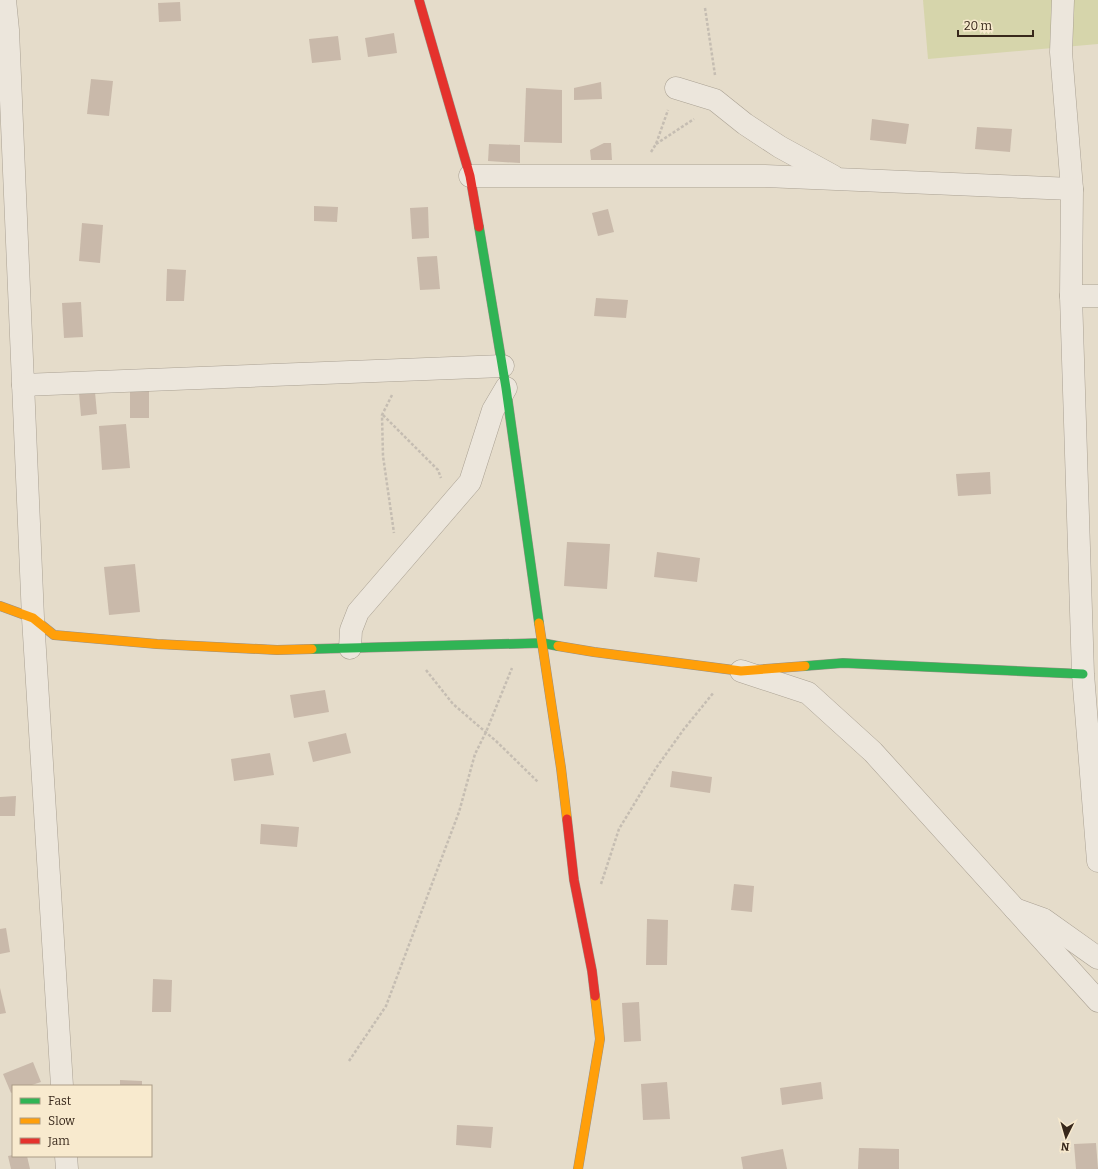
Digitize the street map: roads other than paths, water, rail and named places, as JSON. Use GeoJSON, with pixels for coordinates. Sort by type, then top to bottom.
{"type":"FeatureCollection","features":[{"type":"Feature","properties":{"kind":"street"},"geometry":{"type":"LineString","coordinates":[[5,0],[8,30],[33,618],[62,1085]]}},
{"type":"Feature","properties":{"kind":"street"},"geometry":{"type":"LineString","coordinates":[[419,0],[470,176],[503,366],[561,768],[574,880],[592,971],[600,1039],[577,1168]]}},
{"type":"Feature","properties":{"kind":"street"},"geometry":{"type":"LineString","coordinates":[[1063,0],[1061,52],[1072,189],[1071,296],[1083,674],[1098,861]]}},
{"type":"Feature","properties":{"kind":"street"},"geometry":{"type":"LineString","coordinates":[[676,88],[715,100],[745,124],[780,147],[837,179]]}},
{"type":"Feature","properties":{"kind":"street"},"geometry":{"type":"LineString","coordinates":[[470,176],[765,176],[1072,189]]}},
{"type":"Feature","properties":{"kind":"street"},"geometry":{"type":"LineString","coordinates":[[1071,296],[1098,296]]}},
{"type":"Feature","properties":{"kind":"street"},"geometry":{"type":"LineString","coordinates":[[23,385],[503,366]]}},
{"type":"Feature","properties":{"kind":"street"},"geometry":{"type":"LineString","coordinates":[[350,648],[351,630],[358,612],[470,482],[493,410],[506,388]]}},
{"type":"Feature","properties":{"kind":"street"},"geometry":{"type":"LineString","coordinates":[[0,606],[33,618],[54,635],[157,644],[278,650],[542,643],[594,652],[745,672],[808,693],[873,752],[1098,1001]]}},
{"type":"Feature","properties":{"kind":"street"},"geometry":{"type":"LineString","coordinates":[[745,672],[842,663],[1083,674]]}},
{"type":"Feature","properties":{"kind":"street"},"geometry":{"type":"LineString","coordinates":[[1013,908],[1043,918],[1098,958]]}},
{"type":"Feature","properties":{"kind":"street"},"geometry":{"type":"LineString","coordinates":[[66,1157],[67,1169]]}}]}
